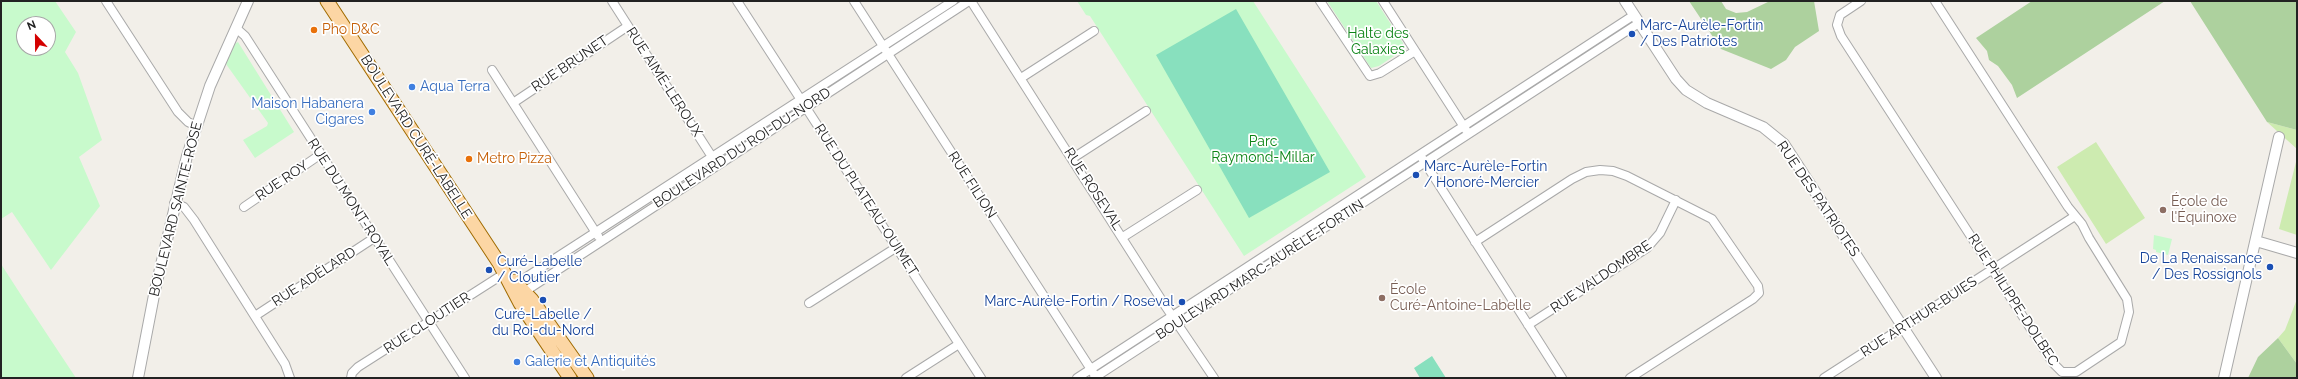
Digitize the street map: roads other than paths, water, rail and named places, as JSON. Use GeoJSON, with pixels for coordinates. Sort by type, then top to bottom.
{"type":"FeatureCollection","features":[{"type":"Feature","properties":{"kind":"main road","name":"BOULEVARD CURÉ-LABELLE"},"geometry":{"type":"LineString","coordinates":[[329,2],[505,273],[518,290],[570,378]]}},
{"type":"Feature","properties":{"kind":"main road","name":"BOULEVARD CURÉ-LABELLE"},"geometry":{"type":"LineString","coordinates":[[518,290],[532,300],[587,378]]}},
{"type":"Feature","properties":{"kind":"street"},"geometry":{"type":"LineString","coordinates":[[106,1],[178,112],[188,122],[196,126]]}},
{"type":"Feature","properties":{"kind":"street","name":"BOULEVARD SAINTE-ROSE"},"geometry":{"type":"LineString","coordinates":[[138,378],[154,290],[174,203],[196,126],[217,71],[248,1]]}},
{"type":"Feature","properties":{"kind":"street","name":"RUE AIMÉ-LEROUX"},"geometry":{"type":"LineString","coordinates":[[612,1],[715,160]]}},
{"type":"Feature","properties":{"kind":"street","name":"RUE DU PLATEAU-OUIMET"},"geometry":{"type":"LineString","coordinates":[[737,1],[981,378]]}},
{"type":"Feature","properties":{"kind":"street","name":"RUE FILION"},"geometry":{"type":"LineString","coordinates":[[854,1],[1091,369]]}},
{"type":"Feature","properties":{"kind":"street","name":"BOULEVARD DU ROI-DU-NORD"},"geometry":{"type":"LineString","coordinates":[[518,290],[601,240],[801,99],[953,1]]}},
{"type":"Feature","properties":{"kind":"street","name":"BOULEVARD DU ROI-DU-NORD"},"geometry":{"type":"LineString","coordinates":[[518,290],[596,232],[805,106],[970,1]]}},
{"type":"Feature","properties":{"kind":"street","name":"RUE ROSEVAL"},"geometry":{"type":"LineString","coordinates":[[970,1],[1022,78],[1166,307],[1174,315],[1214,378]]}},
{"type":"Feature","properties":{"kind":"street"},"geometry":{"type":"LineString","coordinates":[[1320,1],[1370,76],[1380,73],[1415,51]]}},
{"type":"Feature","properties":{"kind":"street"},"geometry":{"type":"LineString","coordinates":[[1383,1],[1469,134]]}},
{"type":"Feature","properties":{"kind":"street","name":"RUE DES PATRIOTES"},"geometry":{"type":"LineString","coordinates":[[1625,1],[1676,79],[1686,90],[1720,109],[1763,127],[1784,144],[1902,328],[1936,378]]}},
{"type":"Feature","properties":{"kind":"street","name":"RUE PHILIPPE-DOLBEC"},"geometry":{"type":"LineString","coordinates":[[1861,1],[1840,15],[1837,22],[1839,33],[2057,369],[2069,373],[2082,369],[2121,342],[2129,309],[2126,296],[2092,243],[2082,224],[2075,216],[1935,1]]}},
{"type":"Feature","properties":{"kind":"street","name":"BOULEVARD MARC-AURÈLE-FORTIN"},"geometry":{"type":"LineString","coordinates":[[1078,378],[1464,125],[1636,19]]}},
{"type":"Feature","properties":{"kind":"street","name":"BOULEVARD MARC-AURÈLE-FORTIN"},"geometry":{"type":"LineString","coordinates":[[1091,369],[1095,378],[1469,134],[1636,19]]}},
{"type":"Feature","properties":{"kind":"street","name":"RUE BRUNET"},"geometry":{"type":"LineString","coordinates":[[513,102],[628,26]]}},
{"type":"Feature","properties":{"kind":"street","name":"RUE DU MONT-ROYAL"},"geometry":{"type":"LineString","coordinates":[[236,28],[242,32],[465,378]]}},
{"type":"Feature","properties":{"kind":"street"},"geometry":{"type":"LineString","coordinates":[[1022,78],[1094,31]]}},
{"type":"Feature","properties":{"kind":"street"},"geometry":{"type":"LineString","coordinates":[[492,70],[601,240]]}},
{"type":"Feature","properties":{"kind":"street"},"geometry":{"type":"LineString","coordinates":[[1073,158],[1146,111]]}},
{"type":"Feature","properties":{"kind":"street"},"geometry":{"type":"LineString","coordinates":[[2224,378],[2279,137]]}},
{"type":"Feature","properties":{"kind":"street","name":"RUE ROY"},"geometry":{"type":"LineString","coordinates":[[244,207],[321,154]]}},
{"type":"Feature","properties":{"kind":"street"},"geometry":{"type":"LineString","coordinates":[[1419,154],[1562,378]]}},
{"type":"Feature","properties":{"kind":"street"},"geometry":{"type":"LineString","coordinates":[[1474,242],[1572,179],[1590,171],[1604,170],[1617,173],[1705,214],[1717,224],[1758,286],[1759,291],[1753,299],[1630,378]]}},
{"type":"Feature","properties":{"kind":"street"},"geometry":{"type":"LineString","coordinates":[[1123,237],[1197,190]]}},
{"type":"Feature","properties":{"kind":"street","name":"RUE VALDOMBRE"},"geometry":{"type":"LineString","coordinates":[[1528,325],[1647,248],[1660,233],[1676,200]]}},
{"type":"Feature","properties":{"kind":"street"},"geometry":{"type":"LineString","coordinates":[[174,203],[188,212],[287,368],[290,378]]}},
{"type":"Feature","properties":{"kind":"street","name":"RUE ARTHUR-BUIES"},"geometry":{"type":"LineString","coordinates":[[1824,378],[2075,216]]}},
{"type":"Feature","properties":{"kind":"street","name":"RUE ADÉLARD"},"geometry":{"type":"LineString","coordinates":[[254,316],[374,238]]}},
{"type":"Feature","properties":{"kind":"street"},"geometry":{"type":"LineString","coordinates":[[2256,241],[2297,252]]}},
{"type":"Feature","properties":{"kind":"street"},"geometry":{"type":"LineString","coordinates":[[810,303],[897,247]]}},
{"type":"Feature","properties":{"kind":"street","name":"RUE CLOUTIER"},"geometry":{"type":"LineString","coordinates":[[351,376],[358,367],[505,273]]}},
{"type":"Feature","properties":{"kind":"street"},"geometry":{"type":"LineString","coordinates":[[906,378],[959,344]]}},
{"type":"Feature","properties":{"kind":"place","name":"Pho D&C"},"geometry":{"type":"Point","coordinates":[314,30]}},
{"type":"Feature","properties":{"kind":"place","name":"Marc-Aurèle-Fortin / Des Patriotes"},"geometry":{"type":"Point","coordinates":[1632,34]}},
{"type":"Feature","properties":{"kind":"place","name":"Aqua Terra"},"geometry":{"type":"Point","coordinates":[412,87]}},
{"type":"Feature","properties":{"kind":"place","name":"Maison Habanera Cigares"},"geometry":{"type":"Point","coordinates":[372,112]}},
{"type":"Feature","properties":{"kind":"place","name":"Metro Pizza"},"geometry":{"type":"Point","coordinates":[469,159]}},
{"type":"Feature","properties":{"kind":"place","name":"Marc-Aurèle-Fortin / Honoré-Mercier"},"geometry":{"type":"Point","coordinates":[1416,175]}},
{"type":"Feature","properties":{"kind":"place","name":"École de l'Équinoxe"},"geometry":{"type":"Point","coordinates":[2163,210]}},
{"type":"Feature","properties":{"kind":"place","name":"De La Renaissance / Des Rossignols"},"geometry":{"type":"Point","coordinates":[2270,267]}},
{"type":"Feature","properties":{"kind":"place","name":"Curé-Labelle / Cloutier"},"geometry":{"type":"Point","coordinates":[489,270]}},
{"type":"Feature","properties":{"kind":"place","name":"École Curé-Antoine-Labelle"},"geometry":{"type":"Point","coordinates":[1382,298]}},
{"type":"Feature","properties":{"kind":"place","name":"Curé-Labelle / du Roi-du-Nord"},"geometry":{"type":"Point","coordinates":[543,300]}},
{"type":"Feature","properties":{"kind":"place","name":"Marc-Aurèle-Fortin / Roseval"},"geometry":{"type":"Point","coordinates":[1182,302]}},
{"type":"Feature","properties":{"kind":"place","name":"Galerie et Antiquités"},"geometry":{"type":"Point","coordinates":[517,362]}},
{"type":"Feature","properties":{"kind":"park label","name":"Halte des Galaxies"},"geometry":{"type":"Point","coordinates":[1378,42]}},
{"type":"Feature","properties":{"kind":"park label","name":"Parc Raymond-Millar"},"geometry":{"type":"Point","coordinates":[1263,150]}}]}
